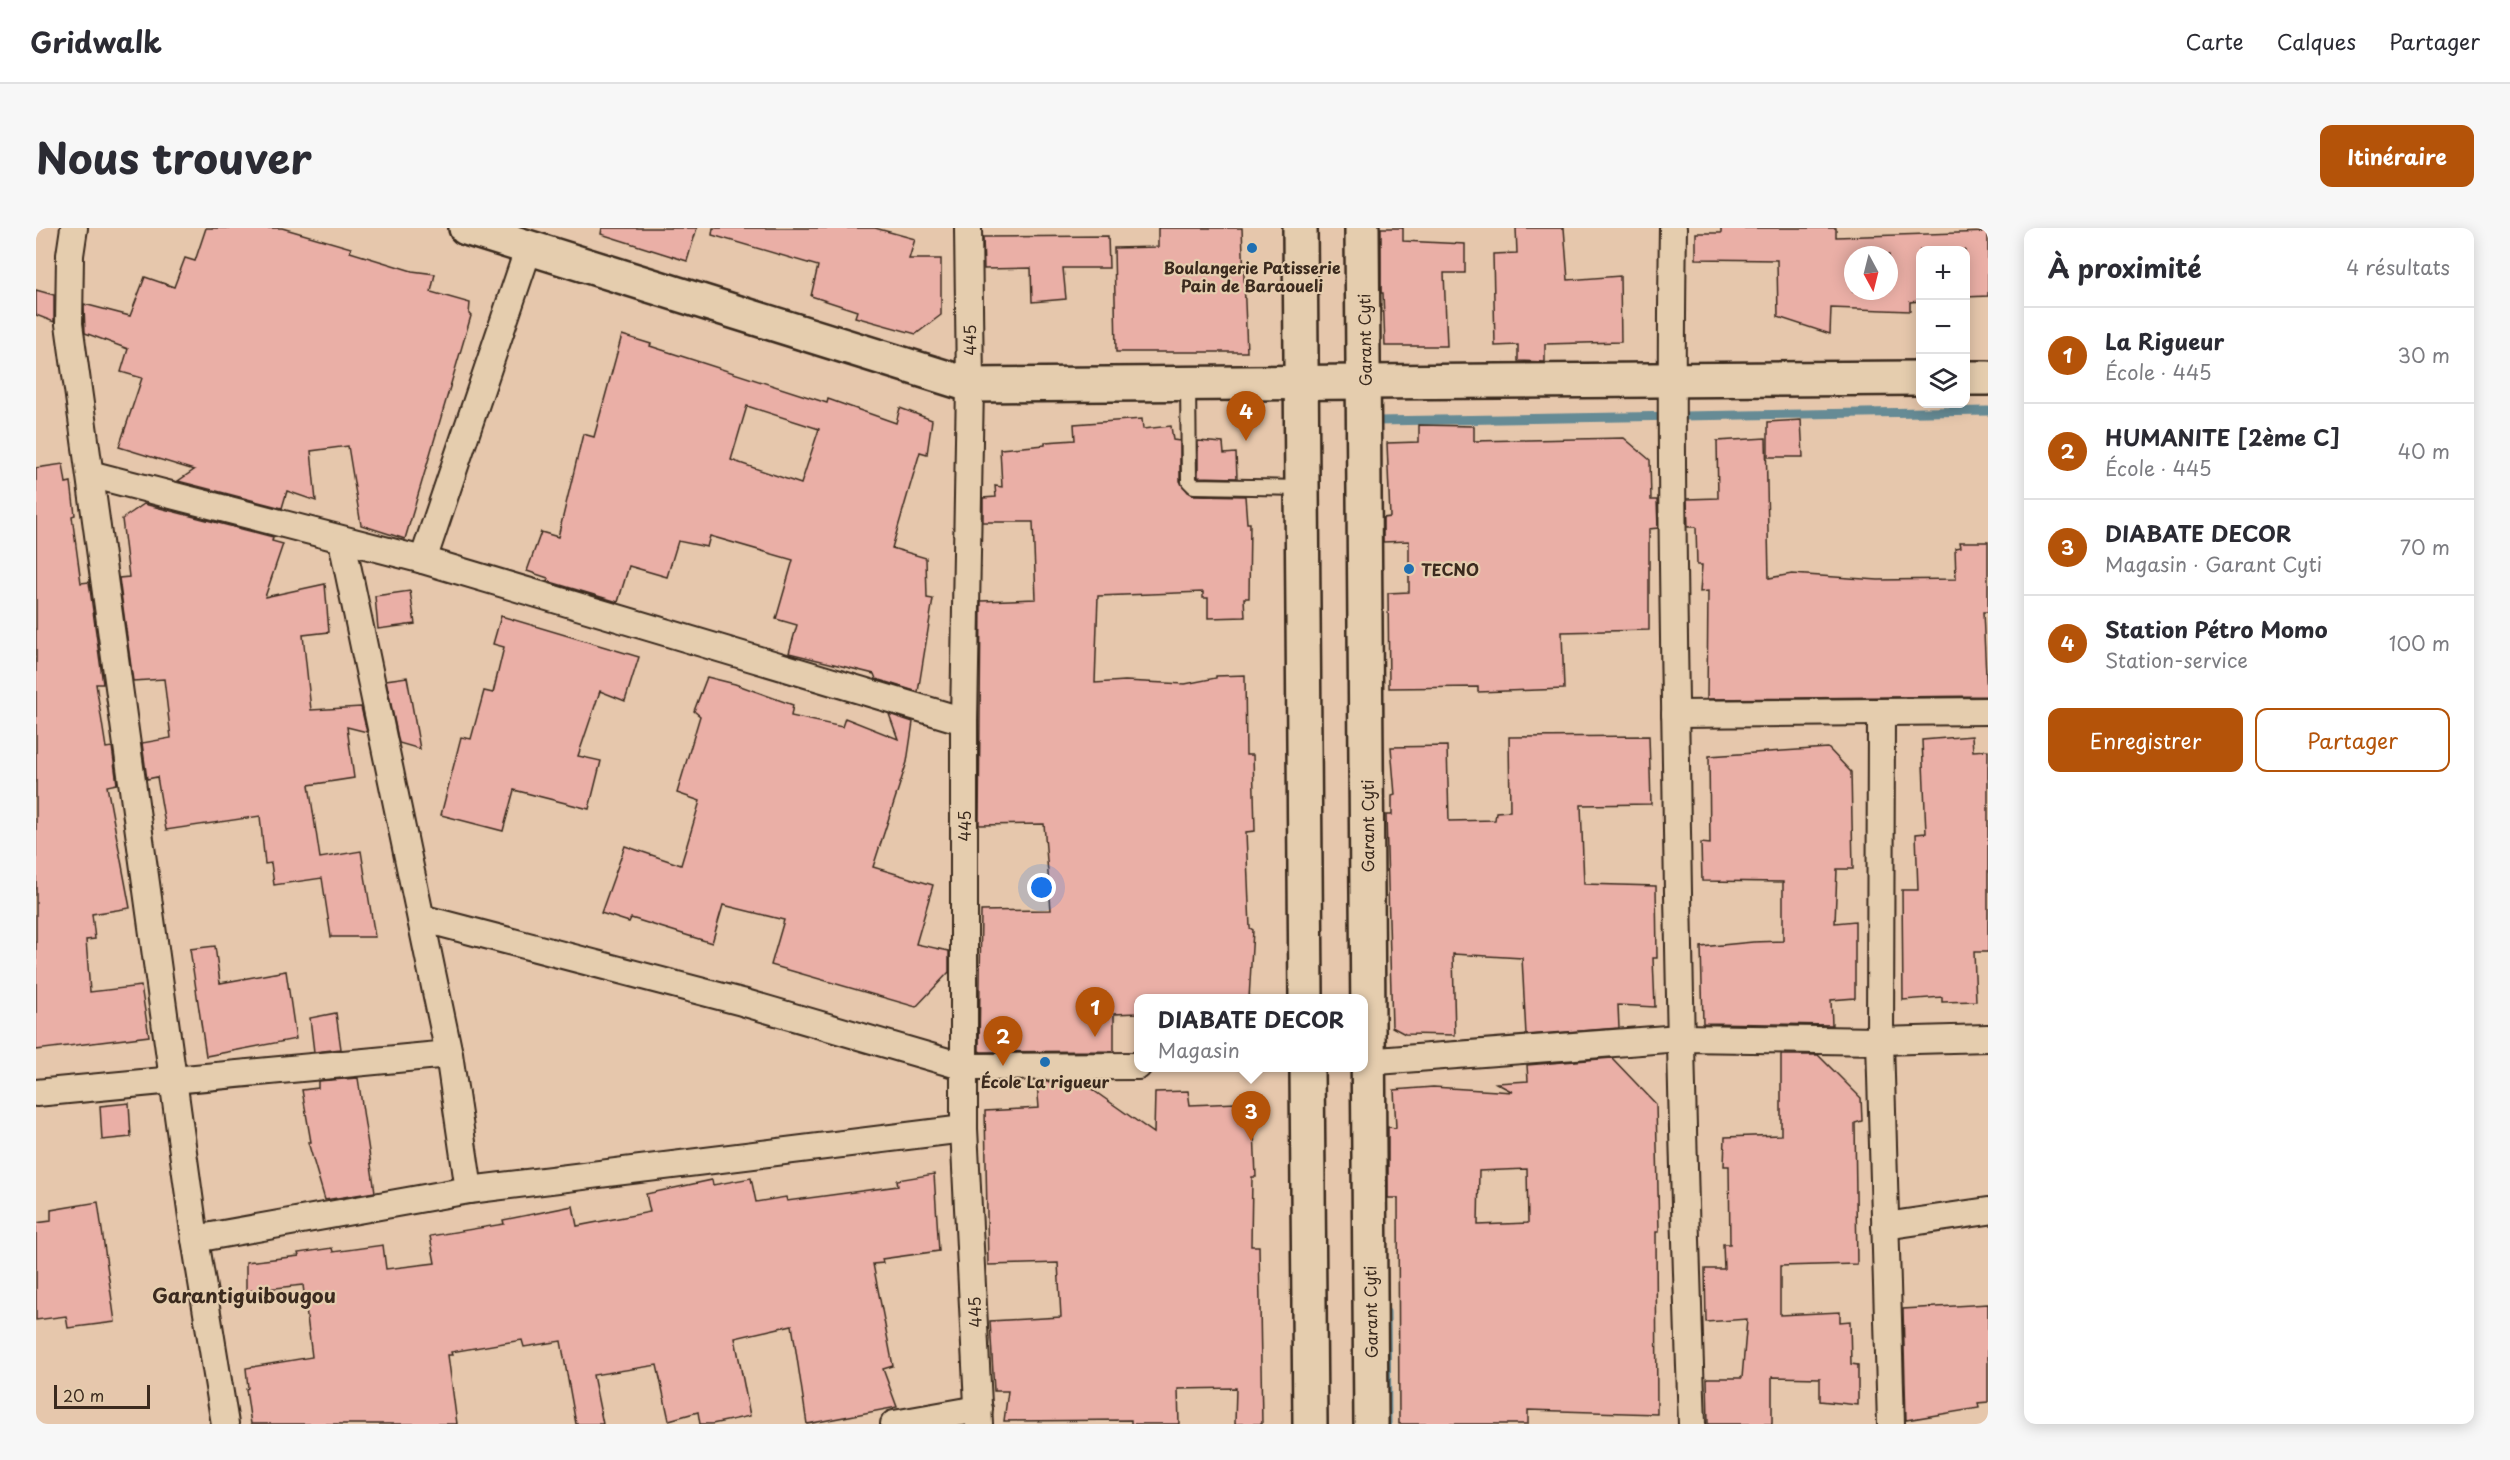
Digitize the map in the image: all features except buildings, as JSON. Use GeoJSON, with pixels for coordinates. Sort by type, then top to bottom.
{"type":"FeatureCollection","features":[{"type":"Feature","properties":{"kind":"main road"},"geometry":{"type":"LineString","coordinates":[[466,228],[970,385],[1916,378]]}},
{"type":"Feature","properties":{"kind":"main road"},"geometry":{"type":"LineString","coordinates":[[1300,228],[1306,994]]}},
{"type":"Feature","properties":{"kind":"main road","name":"Garant Cyti"},"geometry":{"type":"LineString","coordinates":[[1362,228],[1366,994]]}},
{"type":"Feature","properties":{"kind":"main road"},"geometry":{"type":"LineString","coordinates":[[1970,378],[1988,378]]}},
{"type":"Feature","properties":{"kind":"main road"},"geometry":{"type":"LineString","coordinates":[[1307,1072],[1310,1424]]}},
{"type":"Feature","properties":{"kind":"main road","name":"Garant Cyti"},"geometry":{"type":"LineString","coordinates":[[1366,1072],[1371,1424]]}},
{"type":"Feature","properties":{"kind":"street"},"geometry":{"type":"LineString","coordinates":[[74,228],[70,255],[69,324],[195,1239],[225,1424]]}},
{"type":"Feature","properties":{"kind":"street","name":"445"},"geometry":{"type":"LineString","coordinates":[[968,228],[970,385],[963,721],[964,1129],[979,1417]]}},
{"type":"Feature","properties":{"kind":"street"},"geometry":{"type":"LineString","coordinates":[[1672,228],[1670,380],[1680,1038],[1692,1424]]}},
{"type":"Feature","properties":{"kind":"street"},"geometry":{"type":"LineString","coordinates":[[423,560],[529,247]]}},
{"type":"Feature","properties":{"kind":"street"},"geometry":{"type":"LineString","coordinates":[[90,474],[342,541],[423,560],[963,721]]}},
{"type":"Feature","properties":{"kind":"street"},"geometry":{"type":"LineString","coordinates":[[342,541],[449,1054],[469,1190]]}},
{"type":"Feature","properties":{"kind":"street"},"geometry":{"type":"LineString","coordinates":[[1675,714],[1988,711]]}},
{"type":"Feature","properties":{"kind":"street"},"geometry":{"type":"LineString","coordinates":[[1881,712],[1880,1041],[1891,1424]]}},
{"type":"Feature","properties":{"kind":"street"},"geometry":{"type":"LineString","coordinates":[[421,918],[742,1002],[965,1067],[1134,1066]]}},
{"type":"Feature","properties":{"kind":"street"},"geometry":{"type":"LineString","coordinates":[[1368,1062],[1680,1038],[1880,1041],[1988,1038]]}},
{"type":"Feature","properties":{"kind":"street"},"geometry":{"type":"LineString","coordinates":[[36,1093],[449,1054]]}},
{"type":"Feature","properties":{"kind":"street"},"geometry":{"type":"LineString","coordinates":[[195,1239],[469,1190],[964,1129]]}},
{"type":"Feature","properties":{"kind":"street"},"geometry":{"type":"LineString","coordinates":[[1885,1226],[1988,1211]]}},
{"type":"Feature","properties":{"kind":"street"},"geometry":{"type":"LineString","coordinates":[[894,1424],[979,1417]]}},
{"type":"Feature","properties":{"kind":"lane"},"geometry":{"type":"LineString","coordinates":[[1188,384],[1189,481],[1194,486],[1302,488]]}},
{"type":"Feature","properties":{"kind":"waterway"},"geometry":{"type":"LineString","coordinates":[[1377,429],[1376,421],[1988,411]]}},
{"type":"Feature","properties":{"kind":"waterway"},"geometry":{"type":"LineString","coordinates":[[1386,1312],[1387,1424]]}},
{"type":"Feature","properties":{"kind":"place","name":"Boulangerie Patisserie Pain de Baraoueli"},"geometry":{"type":"Point","coordinates":[1252,248]}},
{"type":"Feature","properties":{"kind":"place","name":"Station Pétro Momo"},"geometry":{"type":"Point","coordinates":[1246,441]}},
{"type":"Feature","properties":{"kind":"place","name":"TECNO"},"geometry":{"type":"Point","coordinates":[1409,569]}},
{"type":"Feature","properties":{"kind":"place","name":"La Rigueur"},"geometry":{"type":"Point","coordinates":[1095,1037]}},
{"type":"Feature","properties":{"kind":"place","name":"École La rigueur"},"geometry":{"type":"Point","coordinates":[1045,1062]}},
{"type":"Feature","properties":{"kind":"place","name":"HUMANITE [2ème C]"},"geometry":{"type":"Point","coordinates":[1003,1066]}},
{"type":"Feature","properties":{"kind":"place","name":"DIABATE DECOR"},"geometry":{"type":"Point","coordinates":[1251,1141]}},
{"type":"Feature","properties":{"kind":"district","name":"Garantiguibougou"},"geometry":{"type":"Point","coordinates":[244,1295]}}]}
